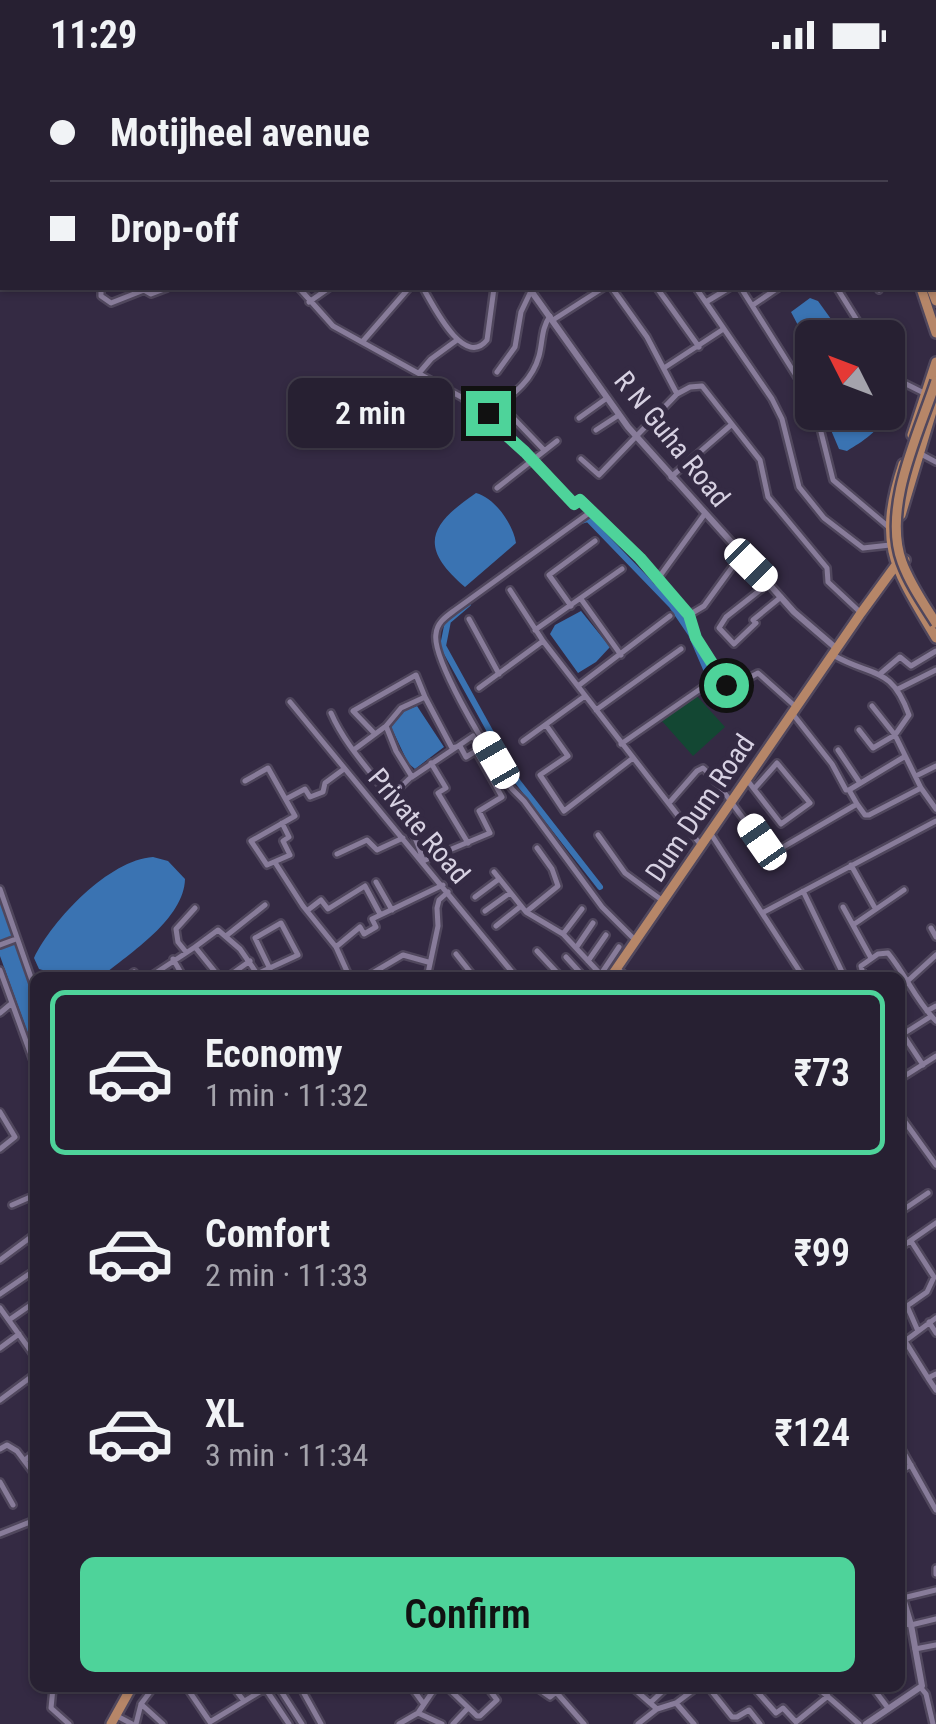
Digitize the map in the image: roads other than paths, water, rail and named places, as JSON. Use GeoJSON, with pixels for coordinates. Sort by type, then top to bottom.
{"type":"FeatureCollection","features":[{"type":"Feature","properties":{"kind":"main road"},"geometry":{"type":"LineString","coordinates":[[931,291],[936,314]]}},
{"type":"Feature","properties":{"kind":"main road"},"geometry":{"type":"LineString","coordinates":[[931,291],[936,333]]}},
{"type":"Feature","properties":{"kind":"main road"},"geometry":{"type":"LineString","coordinates":[[936,362],[931,428],[918,452],[890,546],[936,620]]}},
{"type":"Feature","properties":{"kind":"main road"},"geometry":{"type":"LineString","coordinates":[[936,381],[899,495],[896,532],[908,577],[936,620]]}},
{"type":"Feature","properties":{"kind":"main road"},"geometry":{"type":"LineString","coordinates":[[931,396],[892,497],[901,563],[936,638]]}},
{"type":"Feature","properties":{"kind":"main road","name":"Dum Dum Road"},"geometry":{"type":"LineString","coordinates":[[611,972],[711,834],[861,613],[901,563]]}},
{"type":"Feature","properties":{"kind":"main road"},"geometry":{"type":"LineString","coordinates":[[114,1720],[129,1692]]}},
{"type":"Feature","properties":{"kind":"street"},"geometry":{"type":"LineString","coordinates":[[100,290],[100,296],[111,303],[142,290]]}},
{"type":"Feature","properties":{"kind":"street"},"geometry":{"type":"LineString","coordinates":[[300,290],[334,326],[463,398],[533,460],[574,504],[580,500],[592,510],[689,615],[696,638],[719,676],[732,687],[756,672],[794,710],[846,790]]}},
{"type":"Feature","properties":{"kind":"street"},"geometry":{"type":"LineString","coordinates":[[310,302],[325,290]]}},
{"type":"Feature","properties":{"kind":"street"},"geometry":{"type":"LineString","coordinates":[[363,341],[407,290]]}},
{"type":"Feature","properties":{"kind":"street"},"geometry":{"type":"LineString","coordinates":[[423,290],[457,340],[474,348],[486,343],[494,290]]}},
{"type":"Feature","properties":{"kind":"street"},"geometry":{"type":"LineString","coordinates":[[497,372],[514,347],[530,290]]}},
{"type":"Feature","properties":{"kind":"street","name":"R N Guha Road"},"geometry":{"type":"LineString","coordinates":[[531,290],[635,435],[704,515],[835,652]]}},
{"type":"Feature","properties":{"kind":"street"},"geometry":{"type":"LineString","coordinates":[[485,416],[524,386],[539,357],[543,327],[551,318],[600,290]]}},
{"type":"Feature","properties":{"kind":"street"},"geometry":{"type":"LineString","coordinates":[[613,290],[648,337],[677,394]]}},
{"type":"Feature","properties":{"kind":"street"},"geometry":{"type":"LineString","coordinates":[[658,290],[699,347]]}},
{"type":"Feature","properties":{"kind":"street"},"geometry":{"type":"LineString","coordinates":[[697,290],[772,398],[782,419],[794,475],[813,507],[863,548],[890,546]]}},
{"type":"Feature","properties":{"kind":"street"},"geometry":{"type":"LineString","coordinates":[[706,302],[726,290]]}},
{"type":"Feature","properties":{"kind":"street"},"geometry":{"type":"LineString","coordinates":[[742,290],[795,368]]}},
{"type":"Feature","properties":{"kind":"street"},"geometry":{"type":"LineString","coordinates":[[838,290],[857,320]]}},
{"type":"Feature","properties":{"kind":"street"},"geometry":{"type":"LineString","coordinates":[[753,305],[768,291]]}},
{"type":"Feature","properties":{"kind":"street"},"geometry":{"type":"LineString","coordinates":[[664,368],[722,330]]}},
{"type":"Feature","properties":{"kind":"street"},"geometry":{"type":"LineString","coordinates":[[419,372],[457,340]]}},
{"type":"Feature","properties":{"kind":"street"},"geometry":{"type":"LineString","coordinates":[[905,383],[931,396]]}},
{"type":"Feature","properties":{"kind":"street"},"geometry":{"type":"LineString","coordinates":[[581,459],[599,474],[677,394],[690,386],[702,386],[760,460],[768,496],[827,568],[828,582],[861,613]]}},
{"type":"Feature","properties":{"kind":"street"},"geometry":{"type":"LineString","coordinates":[[579,418],[607,398]]}},
{"type":"Feature","properties":{"kind":"street"},"geometry":{"type":"LineString","coordinates":[[501,405],[545,450]]}},
{"type":"Feature","properties":{"kind":"street"},"geometry":{"type":"LineString","coordinates":[[596,430],[618,414]]}},
{"type":"Feature","properties":{"kind":"street"},"geometry":{"type":"LineString","coordinates":[[671,476],[731,425]]}},
{"type":"Feature","properties":{"kind":"street"},"geometry":{"type":"LineString","coordinates":[[820,430],[832,480],[894,529]]}},
{"type":"Feature","properties":{"kind":"street"},"geometry":{"type":"LineString","coordinates":[[497,488],[557,440]]}},
{"type":"Feature","properties":{"kind":"street"},"geometry":{"type":"LineString","coordinates":[[918,452],[936,462]]}},
{"type":"Feature","properties":{"kind":"street"},"geometry":{"type":"LineString","coordinates":[[592,510],[455,610],[442,621],[435,637],[448,674],[512,789],[602,907],[636,941]]}},
{"type":"Feature","properties":{"kind":"street"},"geometry":{"type":"LineString","coordinates":[[657,580],[704,515]]}},
{"type":"Feature","properties":{"kind":"street"},"geometry":{"type":"LineString","coordinates":[[571,606],[549,575],[595,541]]}},
{"type":"Feature","properties":{"kind":"street"},"geometry":{"type":"LineString","coordinates":[[689,615],[704,606],[741,555]]}},
{"type":"Feature","properties":{"kind":"street"},"geometry":{"type":"LineString","coordinates":[[536,630],[622,569]]}},
{"type":"Feature","properties":{"kind":"street"},"geometry":{"type":"LineString","coordinates":[[744,606],[756,623],[734,644],[719,628],[726,617],[769,583]]}},
{"type":"Feature","properties":{"kind":"street"},"geometry":{"type":"LineString","coordinates":[[510,590],[585,696],[702,846]]}},
{"type":"Feature","properties":{"kind":"street"},"geometry":{"type":"LineString","coordinates":[[753,620],[781,597]]}},
{"type":"Feature","properties":{"kind":"street"},"geometry":{"type":"LineString","coordinates":[[581,599],[620,655]]}},
{"type":"Feature","properties":{"kind":"street"},"geometry":{"type":"LineString","coordinates":[[578,686],[670,616]]}},
{"type":"Feature","properties":{"kind":"street"},"geometry":{"type":"LineString","coordinates":[[469,619],[499,674]]}},
{"type":"Feature","properties":{"kind":"street"},"geometry":{"type":"LineString","coordinates":[[480,688],[544,641]]}},
{"type":"Feature","properties":{"kind":"street"},"geometry":{"type":"LineString","coordinates":[[596,710],[682,649]]}},
{"type":"Feature","properties":{"kind":"street"},"geometry":{"type":"LineString","coordinates":[[880,674],[900,657],[911,666],[936,651]]}},
{"type":"Feature","properties":{"kind":"street"},"geometry":{"type":"LineString","coordinates":[[835,652],[852,666],[880,674],[898,688],[909,715],[895,735],[873,748],[859,730]]}},
{"type":"Feature","properties":{"kind":"street"},"geometry":{"type":"LineString","coordinates":[[898,688],[936,670]]}},
{"type":"Feature","properties":{"kind":"street"},"geometry":{"type":"LineString","coordinates":[[374,734],[352,711],[416,675],[452,748]]}},
{"type":"Feature","properties":{"kind":"street"},"geometry":{"type":"LineString","coordinates":[[621,744],[719,676]]}},
{"type":"Feature","properties":{"kind":"street"},"geometry":{"type":"LineString","coordinates":[[523,741],[585,696]]}},
{"type":"Feature","properties":{"kind":"street"},"geometry":{"type":"LineString","coordinates":[[355,749],[386,726],[401,708],[425,697]]}},
{"type":"Feature","properties":{"kind":"street","name":"Private Road"},"geometry":{"type":"LineString","coordinates":[[290,702],[512,972]]}},
{"type":"Feature","properties":{"kind":"street"},"geometry":{"type":"LineString","coordinates":[[872,706],[895,735],[921,788],[936,808]]}},
{"type":"Feature","properties":{"kind":"street"},"geometry":{"type":"LineString","coordinates":[[331,714],[420,846],[423,861],[490,834],[479,811],[502,798],[476,752],[466,756],[460,746],[452,748]]}},
{"type":"Feature","properties":{"kind":"street"},"geometry":{"type":"LineString","coordinates":[[546,725],[568,756],[540,775],[564,811],[633,758]]}},
{"type":"Feature","properties":{"kind":"street"},"geometry":{"type":"LineString","coordinates":[[386,726],[416,786]]}},
{"type":"Feature","properties":{"kind":"street"},"geometry":{"type":"LineString","coordinates":[[389,798],[452,748],[474,736],[477,743]]}},
{"type":"Feature","properties":{"kind":"street"},"geometry":{"type":"LineString","coordinates":[[746,779],[781,824],[809,804],[766,750]]}},
{"type":"Feature","properties":{"kind":"street"},"geometry":{"type":"LineString","coordinates":[[838,750],[860,783]]}},
{"type":"Feature","properties":{"kind":"street"},"geometry":{"type":"LineString","coordinates":[[904,757],[849,790],[865,814],[870,814],[921,788]]}},
{"type":"Feature","properties":{"kind":"street"},"geometry":{"type":"LineString","coordinates":[[431,763],[446,788],[438,792],[468,842]]}},
{"type":"Feature","properties":{"kind":"street"},"geometry":{"type":"LineString","coordinates":[[754,789],[777,764]]}},
{"type":"Feature","properties":{"kind":"street"},"geometry":{"type":"LineString","coordinates":[[915,776],[936,766]]}},
{"type":"Feature","properties":{"kind":"street"},"geometry":{"type":"LineString","coordinates":[[245,781],[268,768],[295,816],[251,841],[267,865],[290,855],[283,841],[289,837],[282,824]]}},
{"type":"Feature","properties":{"kind":"street"},"geometry":{"type":"LineString","coordinates":[[286,799],[304,790],[310,797],[323,792],[325,783],[344,768]]}},
{"type":"Feature","properties":{"kind":"street"},"geometry":{"type":"LineString","coordinates":[[669,803],[702,768],[732,800],[762,842],[778,850],[858,804]]}},
{"type":"Feature","properties":{"kind":"street"},"geometry":{"type":"LineString","coordinates":[[762,912],[936,821]]}},
{"type":"Feature","properties":{"kind":"street"},"geometry":{"type":"LineString","coordinates":[[711,834],[800,972]]}},
{"type":"Feature","properties":{"kind":"street"},"geometry":{"type":"LineString","coordinates":[[598,835],[625,874],[663,901]]}},
{"type":"Feature","properties":{"kind":"street"},"geometry":{"type":"LineString","coordinates":[[337,854],[367,840],[377,850],[403,838]]}},
{"type":"Feature","properties":{"kind":"street"},"geometry":{"type":"LineString","coordinates":[[496,926],[558,886],[537,848]]}},
{"type":"Feature","properties":{"kind":"street"},"geometry":{"type":"LineString","coordinates":[[276,863],[336,947],[347,972]]}},
{"type":"Feature","properties":{"kind":"street"},"geometry":{"type":"LineString","coordinates":[[851,866],[875,908]]}},
{"type":"Feature","properties":{"kind":"street"},"geometry":{"type":"LineString","coordinates":[[494,872],[524,909],[563,934],[600,972]]}},
{"type":"Feature","properties":{"kind":"street"},"geometry":{"type":"LineString","coordinates":[[475,897],[500,879]]}},
{"type":"Feature","properties":{"kind":"street"},"geometry":{"type":"LineString","coordinates":[[376,882],[392,910]]}},
{"type":"Feature","properties":{"kind":"street"},"geometry":{"type":"LineString","coordinates":[[308,910],[320,900],[328,909],[365,886],[380,915]]}},
{"type":"Feature","properties":{"kind":"street"},"geometry":{"type":"LineString","coordinates":[[336,947],[360,928],[364,934],[376,926],[372,919],[443,886]]}},
{"type":"Feature","properties":{"kind":"street"},"geometry":{"type":"LineString","coordinates":[[0,890],[30,975]]}},
{"type":"Feature","properties":{"kind":"street"},"geometry":{"type":"LineString","coordinates":[[853,925],[904,890]]}},
{"type":"Feature","properties":{"kind":"street"},"geometry":{"type":"LineString","coordinates":[[803,891],[843,972]]}},
{"type":"Feature","properties":{"kind":"street"},"geometry":{"type":"LineString","coordinates":[[428,972],[436,940],[437,908],[448,892]]}},
{"type":"Feature","properties":{"kind":"street"},"geometry":{"type":"LineString","coordinates":[[486,911],[510,892]]}},
{"type":"Feature","properties":{"kind":"street"},"geometry":{"type":"LineString","coordinates":[[226,936],[264,905]]}},
{"type":"Feature","properties":{"kind":"street"},"geometry":{"type":"LineString","coordinates":[[186,952],[178,942],[176,929],[195,908]]}},
{"type":"Feature","properties":{"kind":"street"},"geometry":{"type":"LineString","coordinates":[[843,908],[871,958]]}},
{"type":"Feature","properties":{"kind":"street"},"geometry":{"type":"LineString","coordinates":[[563,934],[582,909]]}},
{"type":"Feature","properties":{"kind":"street"},"geometry":{"type":"LineString","coordinates":[[265,972],[298,955],[281,923],[255,938],[270,969]]}},
{"type":"Feature","properties":{"kind":"street"},"geometry":{"type":"LineString","coordinates":[[576,948],[594,923]]}},
{"type":"Feature","properties":{"kind":"street"},"geometry":{"type":"LineString","coordinates":[[932,928],[936,937]]}},
{"type":"Feature","properties":{"kind":"street"},"geometry":{"type":"LineString","coordinates":[[156,972],[218,930],[258,972]]}},
{"type":"Feature","properties":{"kind":"street"},"geometry":{"type":"LineString","coordinates":[[588,961],[606,935]]}},
{"type":"Feature","properties":{"kind":"street"},"geometry":{"type":"LineString","coordinates":[[0,944],[17,938]]}},
{"type":"Feature","properties":{"kind":"street"},"geometry":{"type":"LineString","coordinates":[[607,972],[619,947]]}},
{"type":"Feature","properties":{"kind":"street"},"geometry":{"type":"LineString","coordinates":[[195,948],[217,972]]}},
{"type":"Feature","properties":{"kind":"street"},"geometry":{"type":"LineString","coordinates":[[537,951],[556,972]]}},
{"type":"Feature","properties":{"kind":"street"},"geometry":{"type":"LineString","coordinates":[[861,972],[871,958],[888,953],[901,972]]}},
{"type":"Feature","properties":{"kind":"street"},"geometry":{"type":"LineString","coordinates":[[456,954],[470,972]]}},
{"type":"Feature","properties":{"kind":"street"},"geometry":{"type":"LineString","coordinates":[[374,972],[403,955],[429,962]]}},
{"type":"Feature","properties":{"kind":"street"},"geometry":{"type":"LineString","coordinates":[[905,984],[936,955]]}},
{"type":"Feature","properties":{"kind":"street"},"geometry":{"type":"LineString","coordinates":[[566,957],[580,972]]}},
{"type":"Feature","properties":{"kind":"street"},"geometry":{"type":"LineString","coordinates":[[172,959],[180,972]]}},
{"type":"Feature","properties":{"kind":"street"},"geometry":{"type":"LineString","coordinates":[[233,972],[250,961]]}},
{"type":"Feature","properties":{"kind":"street"},"geometry":{"type":"LineString","coordinates":[[617,968],[621,972]]}},
{"type":"Feature","properties":{"kind":"street"},"geometry":{"type":"LineString","coordinates":[[0,973],[30,1052]]}},
{"type":"Feature","properties":{"kind":"street"},"geometry":{"type":"LineString","coordinates":[[905,978],[931,1017]]}},
{"type":"Feature","properties":{"kind":"street"},"geometry":{"type":"LineString","coordinates":[[0,1012],[12,1003]]}},
{"type":"Feature","properties":{"kind":"street"},"geometry":{"type":"LineString","coordinates":[[905,1030],[931,1017],[936,1006]]}},
{"type":"Feature","properties":{"kind":"street"},"geometry":{"type":"LineString","coordinates":[[905,1037],[923,1065]]}},
{"type":"Feature","properties":{"kind":"street"},"geometry":{"type":"LineString","coordinates":[[905,1076],[936,1056]]}},
{"type":"Feature","properties":{"kind":"street"},"geometry":{"type":"LineString","coordinates":[[0,1112],[16,1137],[0,1149]]}},
{"type":"Feature","properties":{"kind":"street"},"geometry":{"type":"LineString","coordinates":[[905,1122],[936,1165]]}},
{"type":"Feature","properties":{"kind":"street"},"geometry":{"type":"LineString","coordinates":[[905,1208],[928,1192]]}},
{"type":"Feature","properties":{"kind":"street"},"geometry":{"type":"LineString","coordinates":[[12,1205],[30,1199]]}},
{"type":"Feature","properties":{"kind":"street"},"geometry":{"type":"LineString","coordinates":[[905,1245],[936,1223]]}},
{"type":"Feature","properties":{"kind":"street"},"geometry":{"type":"LineString","coordinates":[[0,1260],[30,1238]]}},
{"type":"Feature","properties":{"kind":"street"},"geometry":{"type":"LineString","coordinates":[[911,1241],[934,1277],[927,1292],[907,1306],[918,1331]]}},
{"type":"Feature","properties":{"kind":"street"},"geometry":{"type":"LineString","coordinates":[[0,1294],[30,1273]]}},
{"type":"Feature","properties":{"kind":"street"},"geometry":{"type":"LineString","coordinates":[[30,1304],[3,1314],[30,1346]]}},
{"type":"Feature","properties":{"kind":"street"},"geometry":{"type":"LineString","coordinates":[[936,1318],[906,1342],[936,1390]]}},
{"type":"Feature","properties":{"kind":"street"},"geometry":{"type":"LineString","coordinates":[[929,1322],[936,1333]]}},
{"type":"Feature","properties":{"kind":"street"},"geometry":{"type":"LineString","coordinates":[[0,1348],[19,1334]]}},
{"type":"Feature","properties":{"kind":"street"},"geometry":{"type":"LineString","coordinates":[[928,1378],[936,1374]]}},
{"type":"Feature","properties":{"kind":"street"},"geometry":{"type":"LineString","coordinates":[[0,1400],[30,1379]]}},
{"type":"Feature","properties":{"kind":"street"},"geometry":{"type":"LineString","coordinates":[[0,1449],[10,1446],[30,1468]]}},
{"type":"Feature","properties":{"kind":"street"},"geometry":{"type":"LineString","coordinates":[[905,1455],[936,1510]]}},
{"type":"Feature","properties":{"kind":"street"},"geometry":{"type":"LineString","coordinates":[[25,1460],[30,1456]]}},
{"type":"Feature","properties":{"kind":"street"},"geometry":{"type":"LineString","coordinates":[[905,1468],[911,1465]]}},
{"type":"Feature","properties":{"kind":"street"},"geometry":{"type":"LineString","coordinates":[[0,1482],[12,1505]]}},
{"type":"Feature","properties":{"kind":"street"},"geometry":{"type":"LineString","coordinates":[[0,1534],[30,1522]]}},
{"type":"Feature","properties":{"kind":"street"},"geometry":{"type":"LineString","coordinates":[[905,1598],[936,1590]]}},
{"type":"Feature","properties":{"kind":"street"},"geometry":{"type":"LineString","coordinates":[[905,1605],[933,1724]]}},
{"type":"Feature","properties":{"kind":"street"},"geometry":{"type":"LineString","coordinates":[[905,1623],[936,1619]]}},
{"type":"Feature","properties":{"kind":"street"},"geometry":{"type":"LineString","coordinates":[[915,1649],[936,1645]]}},
{"type":"Feature","properties":{"kind":"street"},"geometry":{"type":"LineString","coordinates":[[823,1692],[863,1724],[923,1691],[936,1691]]}},
{"type":"Feature","properties":{"kind":"street"},"geometry":{"type":"LineString","coordinates":[[53,1692],[51,1708],[69,1724]]}},
{"type":"Feature","properties":{"kind":"street"},"geometry":{"type":"LineString","coordinates":[[114,1720],[134,1724],[141,1704],[151,1692]]}},
{"type":"Feature","properties":{"kind":"street"},"geometry":{"type":"LineString","coordinates":[[190,1692],[211,1723],[259,1692]]}},
{"type":"Feature","properties":{"kind":"street"},"geometry":{"type":"LineString","coordinates":[[237,1692],[244,1701]]}},
{"type":"Feature","properties":{"kind":"street"},"geometry":{"type":"LineString","coordinates":[[269,1692],[290,1724]]}},
{"type":"Feature","properties":{"kind":"street"},"geometry":{"type":"LineString","coordinates":[[282,1692],[302,1724]]}},
{"type":"Feature","properties":{"kind":"street"},"geometry":{"type":"LineString","coordinates":[[303,1692],[321,1724]]}},
{"type":"Feature","properties":{"kind":"street"},"geometry":{"type":"LineString","coordinates":[[415,1692],[423,1702]]}},
{"type":"Feature","properties":{"kind":"street"},"geometry":{"type":"LineString","coordinates":[[400,1724],[418,1713],[432,1692]]}},
{"type":"Feature","properties":{"kind":"street"},"geometry":{"type":"LineString","coordinates":[[452,1692],[480,1716],[498,1700],[491,1692]]}},
{"type":"Feature","properties":{"kind":"street"},"geometry":{"type":"LineString","coordinates":[[560,1692],[584,1724]]}},
{"type":"Feature","properties":{"kind":"street"},"geometry":{"type":"LineString","coordinates":[[638,1692],[657,1709]]}},
{"type":"Feature","properties":{"kind":"street"},"geometry":{"type":"LineString","coordinates":[[650,1703],[662,1692]]}},
{"type":"Feature","properties":{"kind":"street"},"geometry":{"type":"LineString","coordinates":[[638,1724],[691,1692]]}},
{"type":"Feature","properties":{"kind":"street"},"geometry":{"type":"LineString","coordinates":[[712,1692],[732,1716],[737,1718],[749,1710],[760,1724]]}},
{"type":"Feature","properties":{"kind":"street"},"geometry":{"type":"LineString","coordinates":[[757,1692],[776,1714],[784,1708],[796,1722],[828,1696]]}},
{"type":"Feature","properties":{"kind":"street"},"geometry":{"type":"LineString","coordinates":[[876,1692],[888,1708]]}},
{"type":"Feature","properties":{"kind":"street"},"geometry":{"type":"LineString","coordinates":[[676,1703],[694,1724]]}},
{"type":"Feature","properties":{"kind":"street"},"geometry":{"type":"LineString","coordinates":[[141,1704],[163,1724]]}},
{"type":"Feature","properties":{"kind":"street"},"geometry":{"type":"LineString","coordinates":[[453,1724],[468,1708]]}},
{"type":"Feature","properties":{"kind":"street"},"geometry":{"type":"LineString","coordinates":[[418,1713],[442,1724]]}},
{"type":"Feature","properties":{"kind":"water"},"geometry":{"type":"Polygon","coordinates":[[[810,298],[818,301],[832,320],[795,320],[791,312],[810,298]]]}},
{"type":"Feature","properties":{"kind":"water"},"geometry":{"type":"Polygon","coordinates":[[[831,430],[875,430],[847,451],[839,449],[831,430]]]}},
{"type":"Feature","properties":{"kind":"water"},"geometry":{"type":"Polygon","coordinates":[[[476,493],[502,513],[516,543],[465,587],[440,560],[435,537],[448,516],[476,493]]]}},
{"type":"Feature","properties":{"kind":"water"},"geometry":{"type":"Polygon","coordinates":[[[581,611],[610,647],[578,673],[550,634],[555,625],[581,611]]]}},
{"type":"Feature","properties":{"kind":"water"},"geometry":{"type":"Polygon","coordinates":[[[417,706],[444,747],[415,769],[408,763],[391,727],[404,711],[417,706]]]}},
{"type":"Feature","properties":{"kind":"water"},"geometry":{"type":"Polygon","coordinates":[[[153,857],[168,861],[185,879],[176,908],[166,921],[107,972],[39,969],[34,958],[68,910],[101,880],[136,861],[153,857]]]}},
{"type":"Feature","properties":{"kind":"water"},"geometry":{"type":"Polygon","coordinates":[[[0,886],[32,972],[30,1039],[0,956],[0,886]]]}},
{"type":"Feature","properties":{"kind":"waterway"},"geometry":{"type":"LineString","coordinates":[[578,522],[588,519],[672,606],[691,634],[706,669]]}},
{"type":"Feature","properties":{"kind":"waterway"},"geometry":{"type":"LineString","coordinates":[[468,604],[448,621],[443,646],[518,782],[600,887]]}}]}
